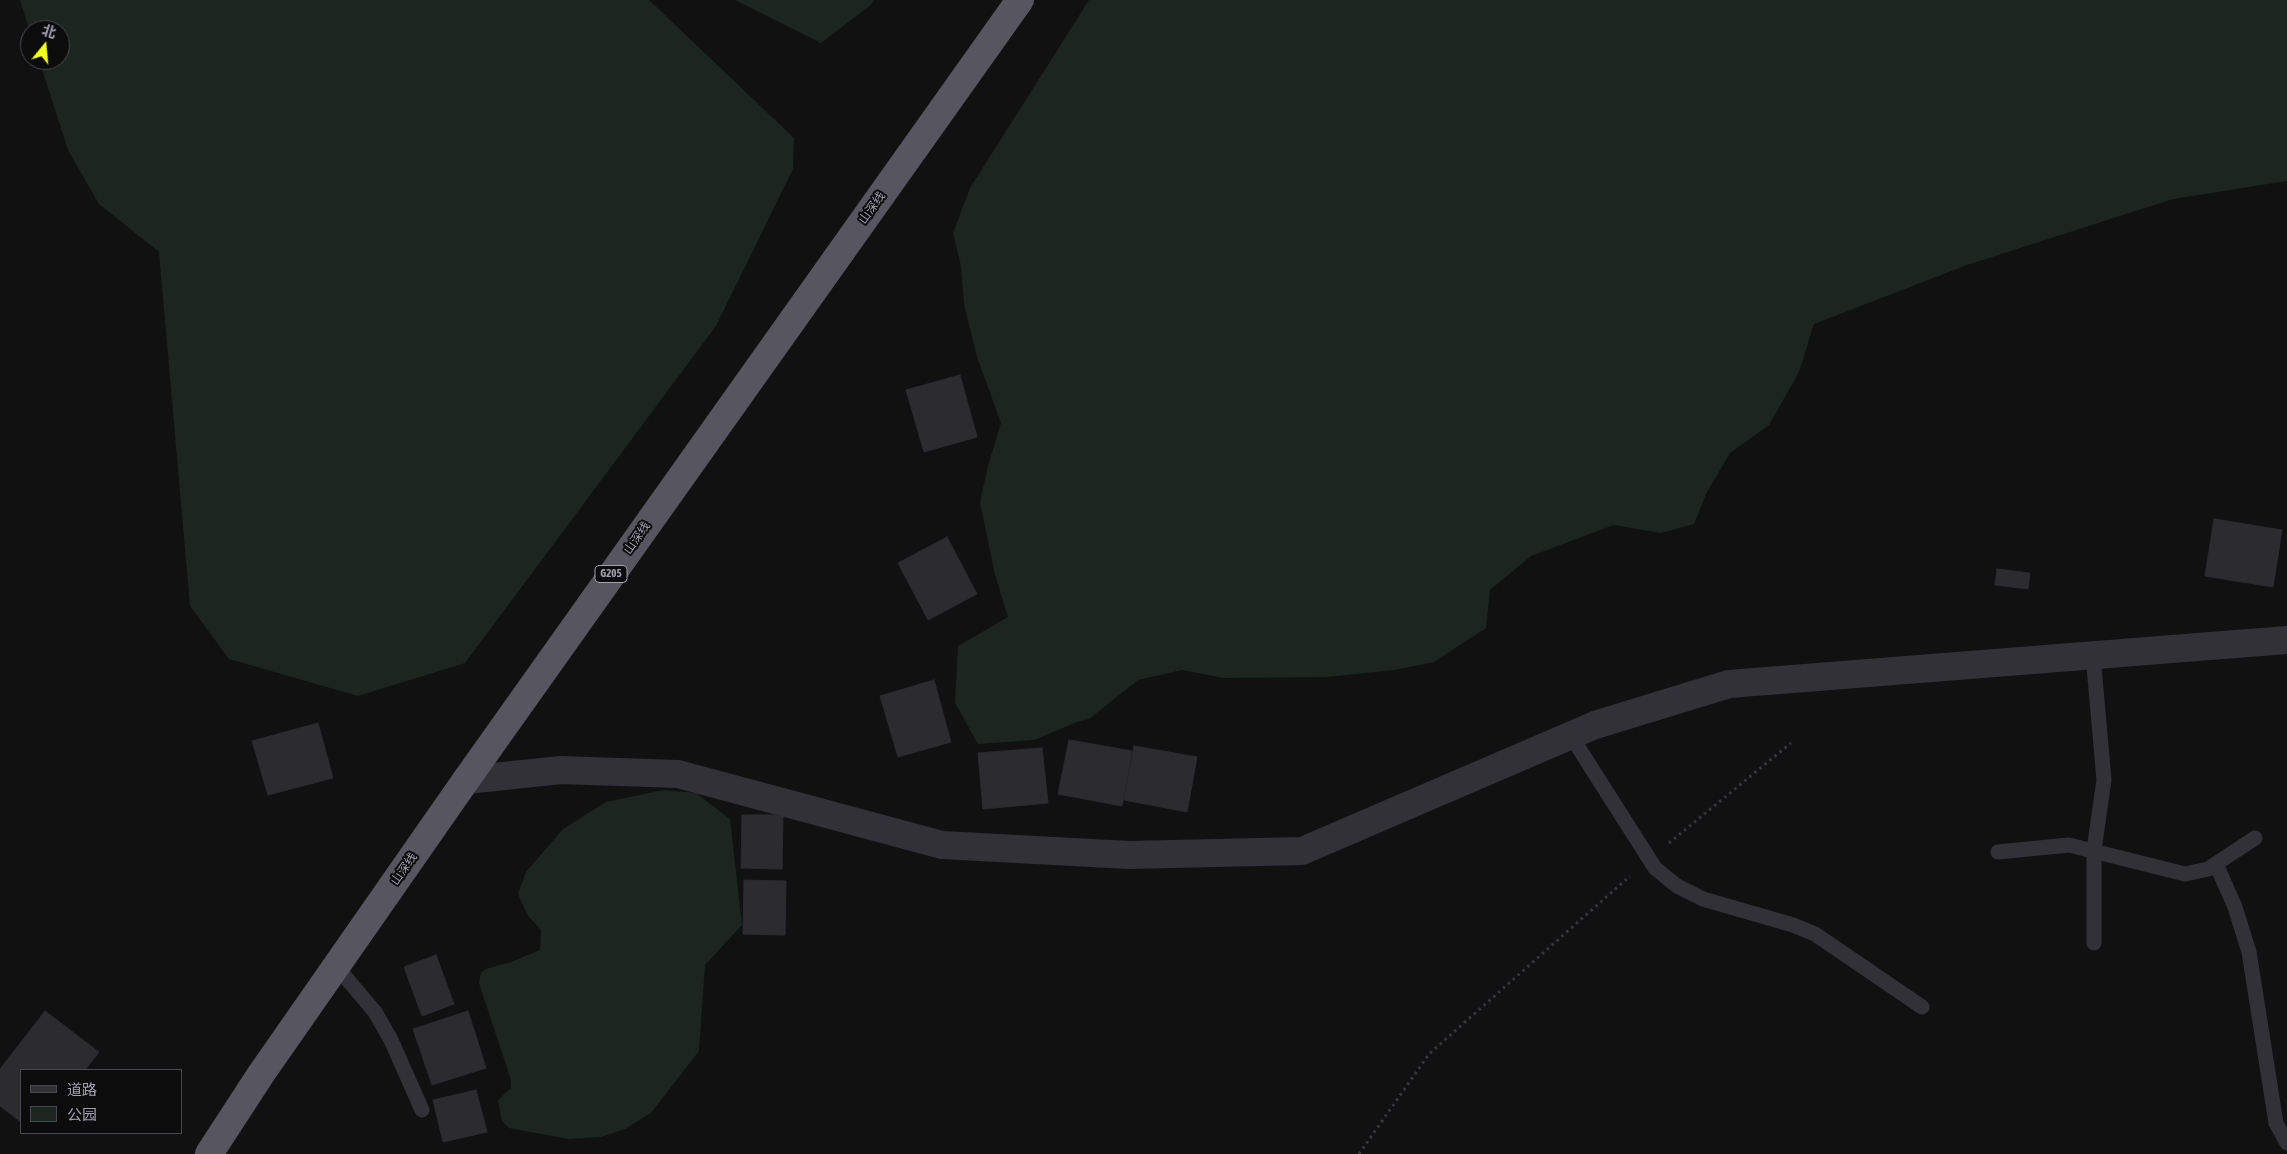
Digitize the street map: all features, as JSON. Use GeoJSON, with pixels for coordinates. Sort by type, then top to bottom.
{"type":"FeatureCollection","features":[{"type":"Feature","properties":{"kind":"highway","name":"山深线"},"geometry":{"type":"LineString","coordinates":[[209,1154],[261,1074],[466,780],[1020,0]]}},
{"type":"Feature","properties":{"kind":"street"},"geometry":{"type":"LineString","coordinates":[[466,780],[561,770],[678,774],[942,845],[1129,855],[1302,851],[1595,726],[1729,684],[2287,640]]}},
{"type":"Feature","properties":{"kind":"lane"},"geometry":{"type":"LineString","coordinates":[[2093,655],[2104,780],[2094,850],[2094,943]]}},
{"type":"Feature","properties":{"kind":"lane"},"geometry":{"type":"LineString","coordinates":[[1571,736],[1655,868],[1677,886],[1703,900],[1793,925],[1815,934],[1922,1006]]}},
{"type":"Feature","properties":{"kind":"lane"},"geometry":{"type":"LineString","coordinates":[[1998,852],[2069,845],[2184,874],[2216,864],[2255,838]]}},
{"type":"Feature","properties":{"kind":"lane"},"geometry":{"type":"LineString","coordinates":[[2216,864],[2235,907],[2250,952],[2276,1123],[2287,1143]]}},
{"type":"Feature","properties":{"kind":"lane"},"geometry":{"type":"LineString","coordinates":[[336,966],[375,1012],[391,1040],[422,1110]]}},
{"type":"Feature","properties":{"kind":"path"},"geometry":{"type":"LineString","coordinates":[[1359,1154],[1429,1054],[1649,859],[1791,744]]}},
{"type":"Feature","properties":{"kind":"green space"},"geometry":{"type":"Polygon","coordinates":[[[20,0],[649,0],[794,138],[793,169],[716,326],[465,663],[358,696],[229,659],[190,606],[159,252],[99,204],[68,150],[42,70],[70,70],[70,20],[26,20],[20,0]]]}},
{"type":"Feature","properties":{"kind":"green space"},"geometry":{"type":"Polygon","coordinates":[[[735,0],[874,0],[872,4],[821,43],[735,0]]]}},
{"type":"Feature","properties":{"kind":"green space"},"geometry":{"type":"Polygon","coordinates":[[[1089,0],[2287,0],[2287,181],[2173,199],[1967,265],[1814,324],[1799,372],[1769,425],[1730,453],[1707,492],[1694,524],[1661,533],[1614,525],[1531,556],[1490,590],[1486,628],[1434,662],[1394,670],[1327,677],[1224,678],[1182,670],[1138,680],[1089,719],[1034,740],[978,744],[955,703],[958,646],[1008,617],[995,575],[980,502],[988,466],[1001,423],[977,357],[964,304],[961,266],[953,233],[970,188],[1089,0]]]}},
{"type":"Feature","properties":{"kind":"green space"},"geometry":{"type":"Polygon","coordinates":[[[663,790],[696,793],[730,819],[742,925],[705,965],[699,1051],[651,1113],[625,1129],[601,1137],[568,1139],[509,1128],[502,1121],[498,1100],[511,1088],[511,1080],[479,983],[481,973],[486,969],[511,962],[540,950],[541,930],[528,916],[518,894],[526,872],[563,829],[606,802],[663,790]]]}},
{"type":"Feature","properties":{"kind":"building"},"geometry":{"type":"Polygon","coordinates":[[[960,375],[977,437],[924,452],[906,390],[960,375]]]}},
{"type":"Feature","properties":{"kind":"building"},"geometry":{"type":"Polygon","coordinates":[[[2214,519],[2282,530],[2273,587],[2205,576],[2214,519]]]}},
{"type":"Feature","properties":{"kind":"building"},"geometry":{"type":"Polygon","coordinates":[[[947,537],[977,594],[928,620],[898,563],[947,537]]]}},
{"type":"Feature","properties":{"kind":"building"},"geometry":{"type":"Polygon","coordinates":[[[1997,569],[2030,573],[2028,589],[1995,585],[1997,569]]]}},
{"type":"Feature","properties":{"kind":"building"},"geometry":{"type":"Polygon","coordinates":[[[934,680],[951,742],[898,757],[880,696],[934,680]]]}},
{"type":"Feature","properties":{"kind":"building"},"geometry":{"type":"Polygon","coordinates":[[[318,723],[333,778],[268,795],[252,741],[318,723]]]}},
{"type":"Feature","properties":{"kind":"building"},"geometry":{"type":"Polygon","coordinates":[[[1069,740],[1132,751],[1122,806],[1058,794],[1069,740]]]}},
{"type":"Feature","properties":{"kind":"building"},"geometry":{"type":"Polygon","coordinates":[[[1134,746],[1197,757],[1187,812],[1124,800],[1134,746]]]}},
{"type":"Feature","properties":{"kind":"building"},"geometry":{"type":"Polygon","coordinates":[[[1042,748],[1048,803],[983,809],[978,753],[1042,748]]]}},
{"type":"Feature","properties":{"kind":"building"},"geometry":{"type":"Polygon","coordinates":[[[742,815],[783,815],[782,869],[741,868],[742,815]]]}},
{"type":"Feature","properties":{"kind":"building"},"geometry":{"type":"Polygon","coordinates":[[[744,880],[786,881],[785,935],[743,934],[744,880]]]}},
{"type":"Feature","properties":{"kind":"building"},"geometry":{"type":"Polygon","coordinates":[[[436,955],[454,1004],[422,1016],[404,967],[436,955]]]}},
{"type":"Feature","properties":{"kind":"building"},"geometry":{"type":"Polygon","coordinates":[[[45,1011],[99,1052],[86,1069],[20,1069],[20,1121],[0,1106],[0,1069],[45,1011]]]}},
{"type":"Feature","properties":{"kind":"building"},"geometry":{"type":"Polygon","coordinates":[[[468,1011],[486,1068],[432,1085],[413,1029],[468,1011]]]}},
{"type":"Feature","properties":{"kind":"building"},"geometry":{"type":"Polygon","coordinates":[[[476,1090],[487,1132],[443,1142],[433,1100],[476,1090]]]}}]}
